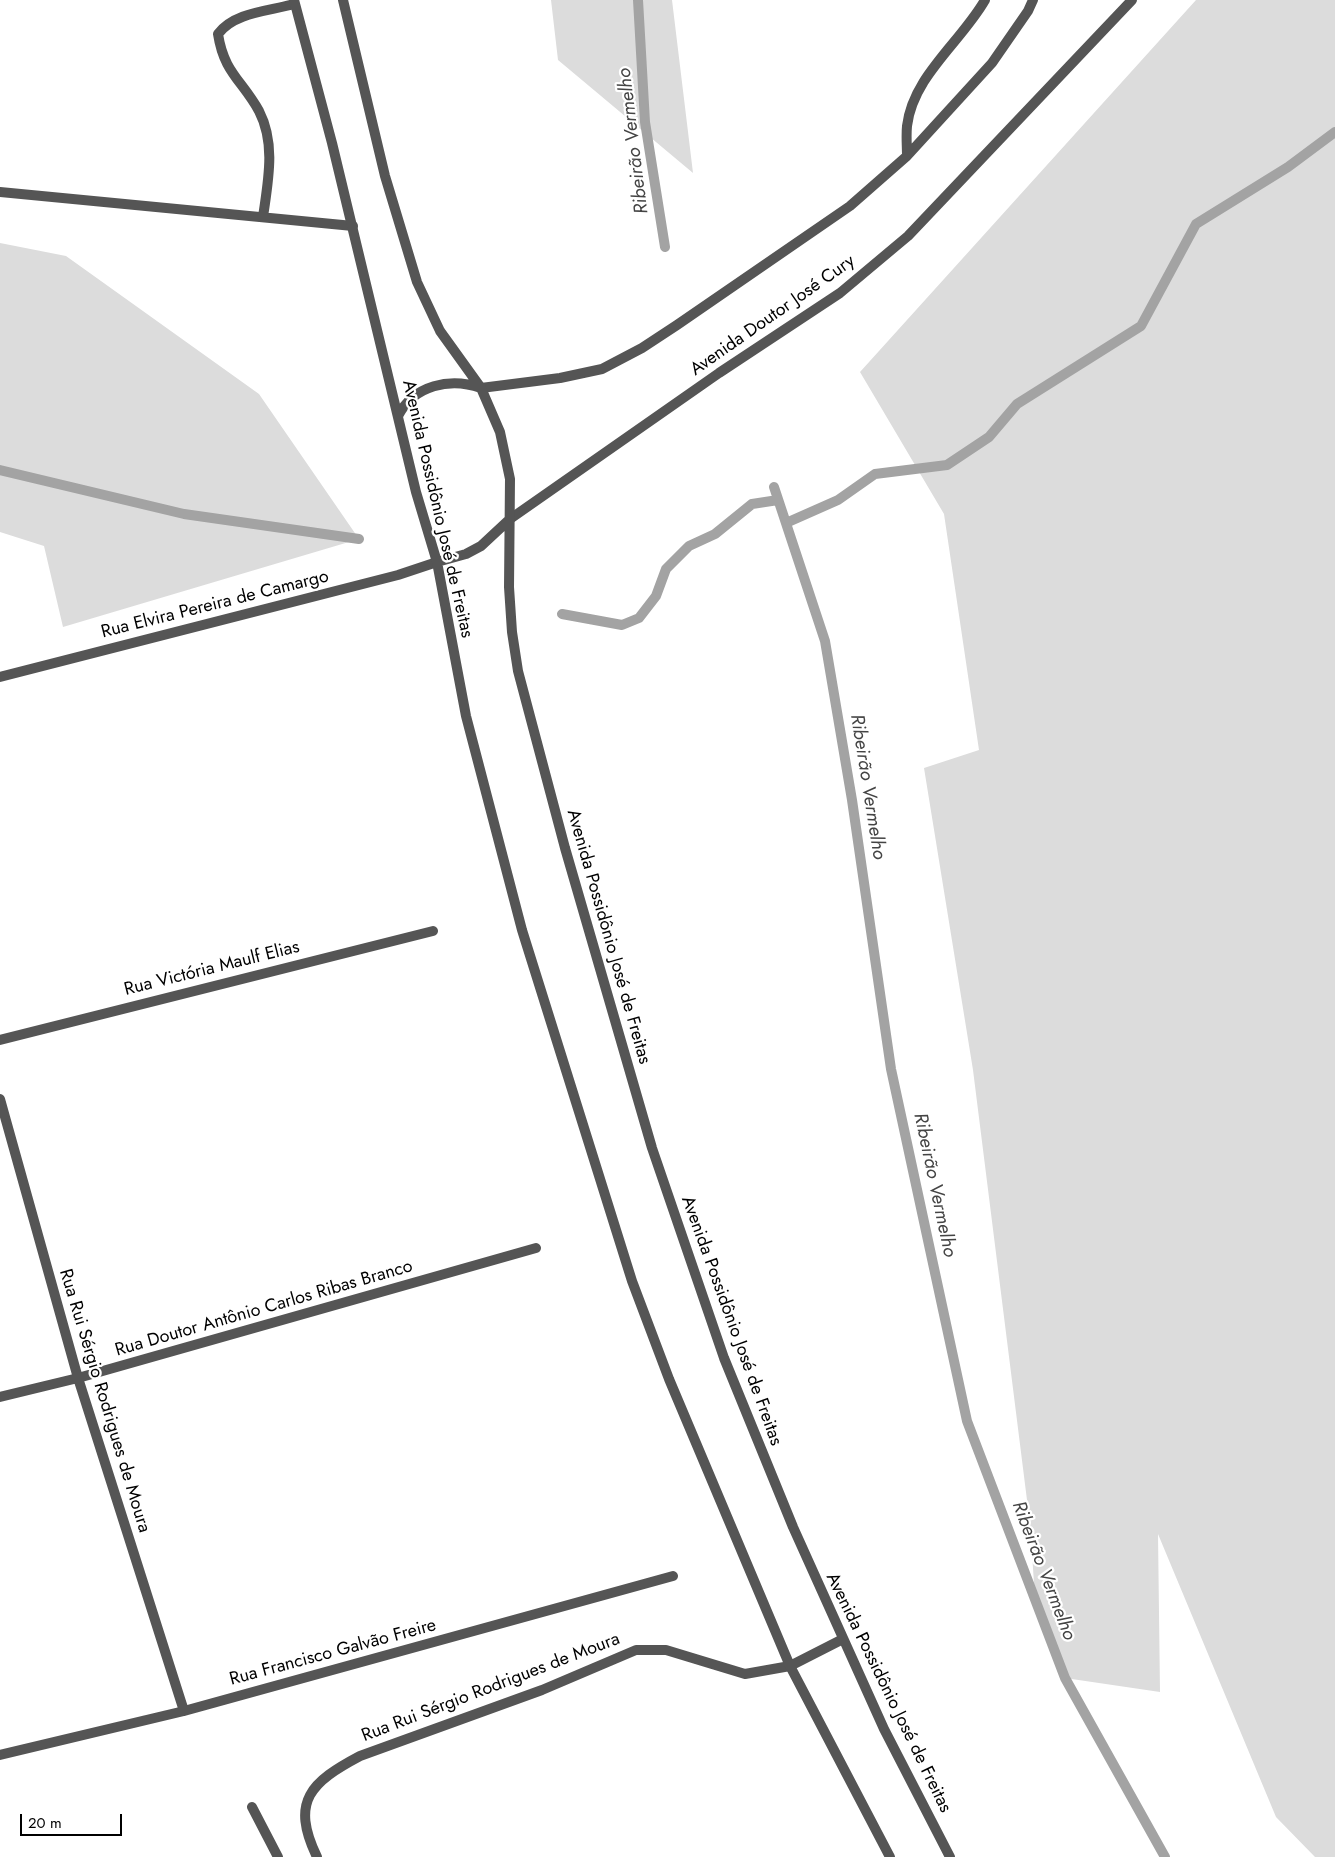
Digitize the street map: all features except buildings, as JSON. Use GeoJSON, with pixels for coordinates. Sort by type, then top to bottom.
{"type":"FeatureCollection","features":[{"type":"Feature","properties":{"kind":"street","name":"Avenida Possidônio José de Freitas"},"geometry":{"type":"LineString","coordinates":[[343,0],[385,176],[417,282],[440,331],[481,388],[500,432],[510,479],[509,587],[512,632],[518,671],[565,848],[652,1148],[724,1358],[792,1527],[884,1729],[950,1857]]}},
{"type":"Feature","properties":{"kind":"street"},"geometry":{"type":"LineString","coordinates":[[907,156],[907,125],[915,96],[934,67],[959,38],[985,0]]}},
{"type":"Feature","properties":{"kind":"street"},"geometry":{"type":"LineString","coordinates":[[398,416],[403,407],[415,396],[436,385],[461,382],[481,388],[560,378],[602,369],[642,348],[850,206],[907,156],[992,63],[1028,11],[1033,0]]}},
{"type":"Feature","properties":{"kind":"street","name":"Avenida Doutor José Cury"},"geometry":{"type":"LineString","coordinates":[[437,562],[466,554],[482,546],[510,519],[719,374],[840,293],[901,243],[1132,0]]}},
{"type":"Feature","properties":{"kind":"street","name":"Avenida Possidônio José de Freitas"},"geometry":{"type":"LineString","coordinates":[[294,2],[353,226],[398,416],[437,562],[466,716],[522,930],[632,1281],[669,1379],[790,1666],[890,1857]]}},
{"type":"Feature","properties":{"kind":"street"},"geometry":{"type":"LineString","coordinates":[[263,217],[270,162],[268,138],[258,111],[231,74],[221,49],[218,34],[224,26],[234,20],[294,2]]}},
{"type":"Feature","properties":{"kind":"street"},"geometry":{"type":"LineString","coordinates":[[0,192],[353,226]]}},
{"type":"Feature","properties":{"kind":"street","name":"Rua Elvira Pereira de Camargo"},"geometry":{"type":"LineString","coordinates":[[0,677],[398,575],[437,562]]}},
{"type":"Feature","properties":{"kind":"street","name":"Rua Victória Maulf Elias"},"geometry":{"type":"LineString","coordinates":[[0,1040],[433,931]]}},
{"type":"Feature","properties":{"kind":"street","name":"Rua Rui Sérgio Rodrigues de Moura"},"geometry":{"type":"LineString","coordinates":[[0,1099],[78,1378],[184,1711]]}},
{"type":"Feature","properties":{"kind":"street","name":"Rua Doutor Antônio Carlos Ribas Branco"},"geometry":{"type":"LineString","coordinates":[[0,1397],[78,1378],[536,1248]]}},
{"type":"Feature","properties":{"kind":"street","name":"Rua Francisco Galvão Freire"},"geometry":{"type":"LineString","coordinates":[[0,1755],[184,1711],[673,1576]]}},
{"type":"Feature","properties":{"kind":"street","name":"Rua Rui Sérgio Rodrigues de Moura"},"geometry":{"type":"LineString","coordinates":[[317,1857],[308,1839],[304,1816],[308,1795],[333,1770],[360,1756],[542,1690],[636,1650],[666,1650],[745,1674],[790,1666],[843,1639]]}},
{"type":"Feature","properties":{"kind":"street"},"geometry":{"type":"LineString","coordinates":[[252,1807],[278,1857]]}},
{"type":"Feature","properties":{"kind":"shaded area"},"geometry":{"type":"Polygon","coordinates":[[[551,0],[672,0],[693,173],[558,60],[551,0]]]}},
{"type":"Feature","properties":{"kind":"shaded area"},"geometry":{"type":"Polygon","coordinates":[[[1196,0],[1335,0],[1335,1857],[1315,1857],[1276,1817],[1158,1534],[1160,1692],[1065,1678],[1035,1598],[1030,1524],[973,1070],[924,768],[979,750],[944,514],[860,372],[1196,0]]]}},
{"type":"Feature","properties":{"kind":"shaded area"},"geometry":{"type":"Polygon","coordinates":[[[0,243],[66,256],[259,394],[359,539],[63,627],[44,546],[0,532],[0,243]]]}},
{"type":"Feature","properties":{"kind":"waterway","name":"Ribeirão Vermelho"},"geometry":{"type":"LineString","coordinates":[[638,0],[645,122],[665,247]]}},
{"type":"Feature","properties":{"kind":"waterway"},"geometry":{"type":"LineString","coordinates":[[786,523],[838,500],[875,474],[947,465],[989,437],[1017,404],[1141,326],[1196,224],[1288,167],[1335,132]]}},
{"type":"Feature","properties":{"kind":"waterway"},"geometry":{"type":"LineString","coordinates":[[0,470],[184,514],[359,539]]}},
{"type":"Feature","properties":{"kind":"waterway","name":"Ribeirão Vermelho"},"geometry":{"type":"LineString","coordinates":[[774,487],[825,641],[852,800],[891,1069],[967,1421],[1065,1678],[1165,1857]]}},
{"type":"Feature","properties":{"kind":"waterway"},"geometry":{"type":"LineString","coordinates":[[562,614],[622,625],[639,618],[656,596],[666,569],[689,546],[715,534],[752,504],[778,500]]}}]}
